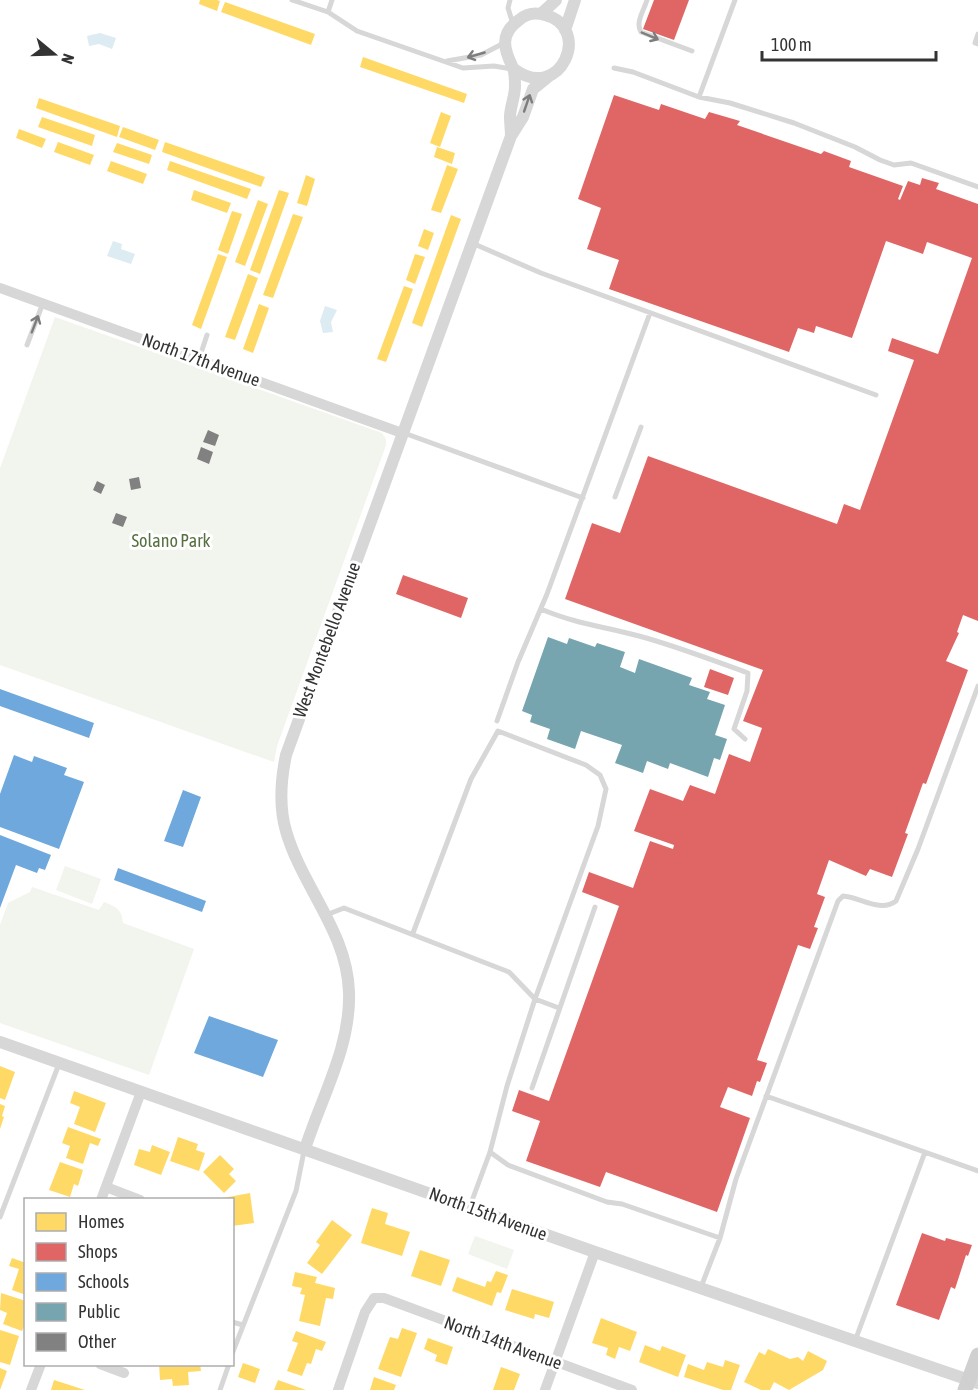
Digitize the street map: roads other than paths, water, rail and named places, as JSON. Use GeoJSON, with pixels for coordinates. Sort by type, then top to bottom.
{"type":"FeatureCollection","features":[{"type":"Feature","properties":{"kind":"main road"},"geometry":{"type":"LineString","coordinates":[[971,1384],[978,1354]]}},
{"type":"Feature","properties":{"kind":"street"},"geometry":{"type":"LineString","coordinates":[[541,14],[556,0]]}},
{"type":"Feature","properties":{"kind":"street"},"geometry":{"type":"LineString","coordinates":[[565,30],[575,0]]}},
{"type":"Feature","properties":{"kind":"street"},"geometry":{"type":"LineString","coordinates":[[505,42],[507,33],[513,24],[525,16],[541,14],[551,17],[565,30],[569,40],[567,57],[563,65],[549,76],[531,78],[514,69]]}},
{"type":"Feature","properties":{"kind":"street","name":"West Montebello Avenue"},"geometry":{"type":"LineString","coordinates":[[505,42],[505,52],[514,69],[515,93],[510,116],[512,136]]}},
{"type":"Feature","properties":{"kind":"street","name":"West Montebello Avenue"},"geometry":{"type":"LineString","coordinates":[[305,1149],[339,1054],[349,1009],[349,990],[341,946],[294,856],[285,831],[282,817],[282,776],[286,754],[512,136],[523,117],[533,89],[549,76]]}},
{"type":"Feature","properties":{"kind":"street","name":"North 17th Avenue"},"geometry":{"type":"LineString","coordinates":[[0,288],[402,433]]}},
{"type":"Feature","properties":{"kind":"street","name":"North 15th Avenue"},"geometry":{"type":"LineString","coordinates":[[0,1042],[971,1384]]}},
{"type":"Feature","properties":{"kind":"street"},"geometry":{"type":"LineString","coordinates":[[102,1198],[141,1092]]}},
{"type":"Feature","properties":{"kind":"street"},"geometry":{"type":"LineString","coordinates":[[106,1187],[135,1198]]}},
{"type":"Feature","properties":{"kind":"street"},"geometry":{"type":"LineString","coordinates":[[545,1390],[595,1252]]}},
{"type":"Feature","properties":{"kind":"street","name":"North 14th Avenue"},"geometry":{"type":"LineString","coordinates":[[338,1390],[365,1312],[374,1298],[384,1298],[632,1390]]}},
{"type":"Feature","properties":{"kind":"street"},"geometry":{"type":"LineString","coordinates":[[31,1390],[41,1366]]}},
{"type":"Feature","properties":{"kind":"street"},"geometry":{"type":"LineString","coordinates":[[103,1366],[124,1373]]}},
{"type":"Feature","properties":{"kind":"lane"},"geometry":{"type":"LineString","coordinates":[[292,0],[328,12],[357,31],[463,68],[494,66],[514,69]]}},
{"type":"Feature","properties":{"kind":"lane"},"geometry":{"type":"LineString","coordinates":[[328,12],[332,0]]}},
{"type":"Feature","properties":{"kind":"lane"},"geometry":{"type":"LineString","coordinates":[[510,0],[508,8],[513,24]]}},
{"type":"Feature","properties":{"kind":"lane"},"geometry":{"type":"LineString","coordinates":[[647,0],[638,28],[641,32],[692,51]]}},
{"type":"Feature","properties":{"kind":"lane"},"geometry":{"type":"LineString","coordinates":[[699,97],[735,0]]}},
{"type":"Feature","properties":{"kind":"lane"},"geometry":{"type":"LineString","coordinates":[[978,34],[975,43],[978,44]]}},
{"type":"Feature","properties":{"kind":"lane"},"geometry":{"type":"LineString","coordinates":[[446,61],[481,55],[505,42]]}},
{"type":"Feature","properties":{"kind":"lane"},"geometry":{"type":"LineString","coordinates":[[614,68],[633,72],[699,97],[794,123],[894,165],[911,163],[978,187]]}},
{"type":"Feature","properties":{"kind":"lane"},"geometry":{"type":"LineString","coordinates":[[472,243],[509,261],[876,395]]}},
{"type":"Feature","properties":{"kind":"lane"},"geometry":{"type":"LineString","coordinates":[[27,345],[43,303]]}},
{"type":"Feature","properties":{"kind":"lane"},"geometry":{"type":"LineString","coordinates":[[497,721],[583,498],[650,313]]}},
{"type":"Feature","properties":{"kind":"lane"},"geometry":{"type":"LineString","coordinates":[[199,359],[207,334]]}},
{"type":"Feature","properties":{"kind":"lane"},"geometry":{"type":"LineString","coordinates":[[615,497],[641,427]]}},
{"type":"Feature","properties":{"kind":"lane"},"geometry":{"type":"LineString","coordinates":[[402,433],[583,498]]}},
{"type":"Feature","properties":{"kind":"lane"},"geometry":{"type":"LineString","coordinates":[[541,609],[566,620],[672,645],[748,673],[747,691],[734,729],[745,739]]}},
{"type":"Feature","properties":{"kind":"lane"},"geometry":{"type":"LineString","coordinates":[[701,1289],[720,1238],[736,1179],[838,900],[843,896],[850,896],[882,906],[891,905],[899,896],[978,686]]}},
{"type":"Feature","properties":{"kind":"lane"},"geometry":{"type":"LineString","coordinates":[[413,933],[471,779],[498,731],[586,765],[600,775],[606,789],[598,826],[535,999],[507,1086],[490,1152],[469,1208]]}},
{"type":"Feature","properties":{"kind":"lane"},"geometry":{"type":"LineString","coordinates":[[531,1088],[595,907]]}},
{"type":"Feature","properties":{"kind":"lane"},"geometry":{"type":"LineString","coordinates":[[326,915],[344,908],[413,933],[509,972],[535,999],[559,1008]]}},
{"type":"Feature","properties":{"kind":"lane"},"geometry":{"type":"LineString","coordinates":[[0,1217],[59,1064]]}},
{"type":"Feature","properties":{"kind":"lane"},"geometry":{"type":"LineString","coordinates":[[766,1096],[978,1171]]}},
{"type":"Feature","properties":{"kind":"lane"},"geometry":{"type":"LineString","coordinates":[[234,1349],[296,1191],[305,1149]]}},
{"type":"Feature","properties":{"kind":"lane"},"geometry":{"type":"LineString","coordinates":[[490,1152],[508,1165],[607,1203],[622,1204],[720,1238]]}},
{"type":"Feature","properties":{"kind":"lane"},"geometry":{"type":"LineString","coordinates":[[855,1342],[925,1152]]}},
{"type":"Feature","properties":{"kind":"lane"},"geometry":{"type":"LineString","coordinates":[[234,1323],[243,1325]]}},
{"type":"Feature","properties":{"kind":"lane"},"geometry":{"type":"LineString","coordinates":[[220,1390],[229,1366]]}},
{"type":"Feature","properties":{"kind":"park label","name":"Solano Park"},"geometry":{"type":"Point","coordinates":[171,541]}}]}
